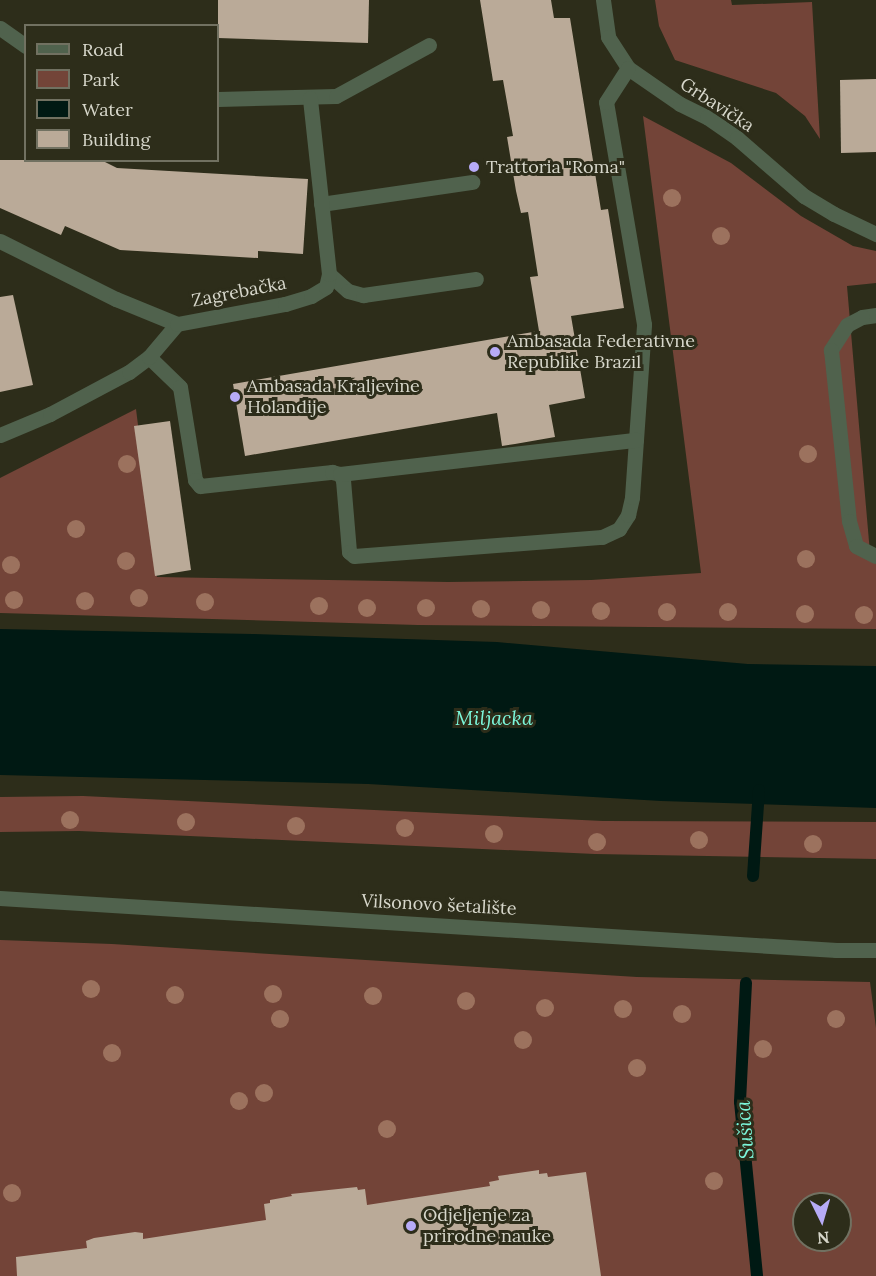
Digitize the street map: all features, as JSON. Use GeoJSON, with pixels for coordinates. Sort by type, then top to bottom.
{"type":"FeatureCollection","features":[{"type":"Feature","properties":{"kind":"street","name":"Grbavička"},"geometry":{"type":"LineString","coordinates":[[603,0],[608,36],[628,68],[680,104],[707,117],[737,138],[804,195],[834,214],[876,234]]}},
{"type":"Feature","properties":{"kind":"street"},"geometry":{"type":"LineString","coordinates":[[0,28],[24,45]]}},
{"type":"Feature","properties":{"kind":"street"},"geometry":{"type":"LineString","coordinates":[[219,99],[336,96],[429,45]]}},
{"type":"Feature","properties":{"kind":"street"},"geometry":{"type":"LineString","coordinates":[[340,474],[343,480],[349,552],[354,556],[602,537],[619,529],[628,515],[644,324],[606,102],[628,68]]}},
{"type":"Feature","properties":{"kind":"street"},"geometry":{"type":"LineString","coordinates":[[310,98],[329,274],[348,291],[363,295],[476,279]]}},
{"type":"Feature","properties":{"kind":"street"},"geometry":{"type":"LineString","coordinates":[[321,204],[472,182]]}},
{"type":"Feature","properties":{"kind":"street"},"geometry":{"type":"LineString","coordinates":[[0,240],[116,299],[177,324]]}},
{"type":"Feature","properties":{"kind":"street","name":"Zagrebačka"},"geometry":{"type":"LineString","coordinates":[[0,435],[50,414],[129,372],[149,357],[177,324],[298,301],[326,287],[329,274]]}},
{"type":"Feature","properties":{"kind":"street"},"geometry":{"type":"LineString","coordinates":[[876,315],[862,317],[847,325],[831,350],[849,521],[856,546],[876,556]]}},
{"type":"Feature","properties":{"kind":"street"},"geometry":{"type":"LineString","coordinates":[[149,357],[180,387],[195,480],[200,486],[332,472],[340,474],[636,440]]}},
{"type":"Feature","properties":{"kind":"street","name":"Vilsonovo šetalište"},"geometry":{"type":"LineString","coordinates":[[0,898],[836,950],[876,950]]}},
{"type":"Feature","properties":{"kind":"green space"},"geometry":{"type":"Polygon","coordinates":[[[655,0],[731,0],[732,5],[812,2],[820,139],[805,116],[776,93],[675,60],[659,26],[655,0]]]}},
{"type":"Feature","properties":{"kind":"green space"},"geometry":{"type":"Polygon","coordinates":[[[643,116],[731,163],[801,216],[853,246],[876,251],[876,283],[847,286],[870,553],[876,553],[876,629],[418,625],[0,613],[0,478],[136,409],[157,577],[448,582],[591,580],[701,573],[643,116]]]}},
{"type":"Feature","properties":{"kind":"green space"},"geometry":{"type":"Polygon","coordinates":[[[83,796],[603,821],[876,822],[876,859],[595,854],[79,831],[0,832],[0,797],[83,796]]]}},
{"type":"Feature","properties":{"kind":"green space"},"geometry":{"type":"Polygon","coordinates":[[[0,940],[112,944],[637,977],[870,982],[876,1028],[876,1276],[0,1276],[0,940]]]}},
{"type":"Feature","properties":{"kind":"water","name":"Miljacka"},"geometry":{"type":"Polygon","coordinates":[[[0,629],[497,642],[748,664],[876,666],[876,808],[661,801],[368,784],[0,775],[0,629]]]}},
{"type":"Feature","properties":{"kind":"building"},"geometry":{"type":"Polygon","coordinates":[[[218,0],[369,0],[368,43],[219,38],[218,0]]]}},
{"type":"Feature","properties":{"kind":"building"},"geometry":{"type":"Polygon","coordinates":[[[480,0],[551,0],[554,18],[570,18],[601,210],[608,209],[624,308],[571,316],[585,398],[549,405],[555,437],[515,444],[502,446],[497,413],[245,456],[233,384],[539,331],[530,277],[538,276],[528,212],[521,213],[516,191],[507,137],[513,136],[503,80],[493,81],[480,0]]]}},
{"type":"Feature","properties":{"kind":"building"},"geometry":{"type":"Polygon","coordinates":[[[876,79],[876,152],[841,153],[840,80],[876,79]]]}},
{"type":"Feature","properties":{"kind":"building"},"geometry":{"type":"Polygon","coordinates":[[[0,160],[105,162],[117,168],[308,179],[303,254],[258,251],[258,258],[120,250],[65,226],[61,235],[0,208],[0,160]]]}},
{"type":"Feature","properties":{"kind":"building"},"geometry":{"type":"Polygon","coordinates":[[[13,295],[33,385],[0,392],[0,297],[13,295]]]}},
{"type":"Feature","properties":{"kind":"building"},"geometry":{"type":"Polygon","coordinates":[[[170,421],[191,570],[155,576],[134,426],[170,421]]]}},
{"type":"Feature","properties":{"kind":"building","name":"Odjeljenje za prirodne nauke"},"geometry":{"type":"Polygon","coordinates":[[[539,1170],[539,1174],[547,1173],[548,1177],[586,1172],[601,1276],[17,1276],[16,1257],[87,1248],[86,1241],[94,1238],[135,1232],[143,1233],[143,1239],[266,1220],[264,1204],[270,1203],[270,1200],[292,1196],[291,1194],[357,1187],[358,1190],[365,1189],[367,1205],[490,1186],[489,1182],[499,1180],[498,1176],[539,1170]]]}},
{"type":"Feature","properties":{"kind":"waterway","name":"Sušica"},"geometry":{"type":"LineString","coordinates":[[753,876],[759,790]]}},
{"type":"Feature","properties":{"kind":"waterway","name":"Sušica"},"geometry":{"type":"LineString","coordinates":[[746,983],[740,1102],[757,1276]]}},
{"type":"Feature","properties":{"kind":"place","name":"Trattoria \"Roma\""},"geometry":{"type":"Point","coordinates":[474,167]}},
{"type":"Feature","properties":{"kind":"place","name":"Ambasada Federativne Republike Brazil"},"geometry":{"type":"Point","coordinates":[495,352]}},
{"type":"Feature","properties":{"kind":"place","name":"Ambasada Kraljevine Holandije"},"geometry":{"type":"Point","coordinates":[235,397]}},
{"type":"Feature","properties":{"kind":"place","name":"Odjeljenje za prirodne nauke"},"geometry":{"type":"Point","coordinates":[411,1226]}}]}
